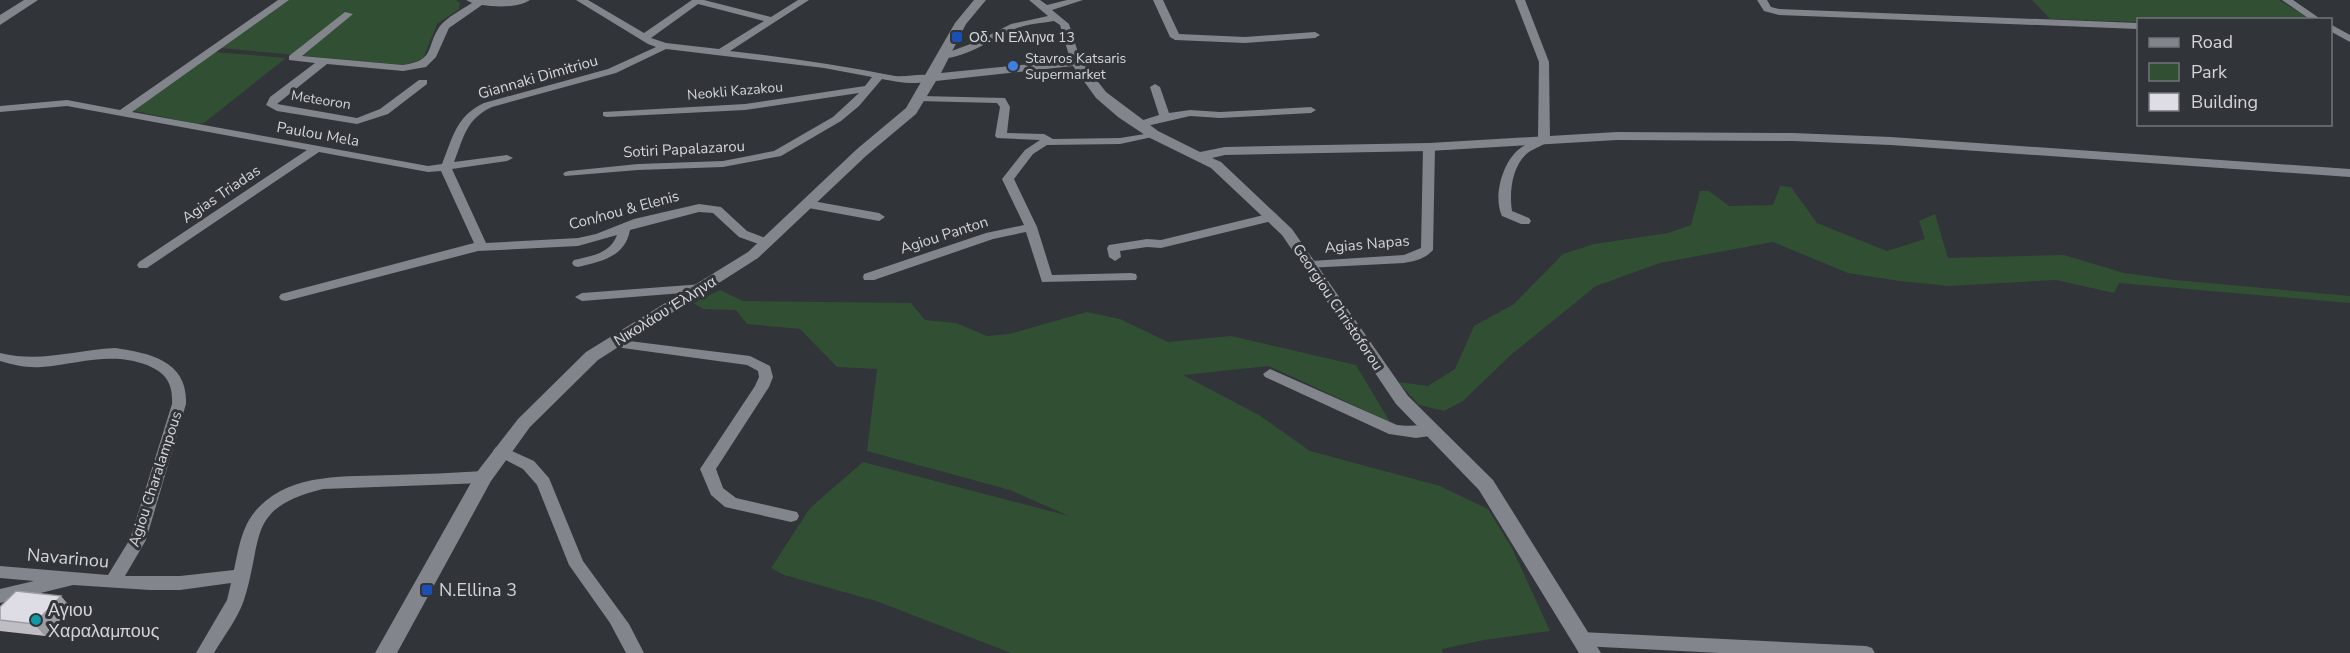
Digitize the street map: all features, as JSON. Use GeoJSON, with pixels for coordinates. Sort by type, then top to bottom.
{"type":"FeatureCollection","features":[{"type":"Feature","properties":{"kind":"main road"},"geometry":{"type":"LineString","coordinates":[[0,21],[32,0]]}},
{"type":"Feature","properties":{"kind":"street"},"geometry":{"type":"LineString","coordinates":[[124,112],[285,0]]}},
{"type":"Feature","properties":{"kind":"street"},"geometry":{"type":"LineString","coordinates":[[348,14],[293,58],[403,68],[422,65],[431,57],[445,26],[474,1],[505,3],[525,0]]}},
{"type":"Feature","properties":{"kind":"street"},"geometry":{"type":"LineString","coordinates":[[581,0],[665,46],[824,65],[902,80],[1076,62]]}},
{"type":"Feature","properties":{"kind":"street"},"geometry":{"type":"LineString","coordinates":[[720,53],[804,0]]}},
{"type":"Feature","properties":{"kind":"street","name":"Νικολάου Έλληνα"},"geometry":{"type":"LineString","coordinates":[[386,653],[484,477],[501,451],[551,394],[583,363],[740,265],[767,243],[862,152],[911,111],[921,99],[930,78],[961,23],[980,0]]}},
{"type":"Feature","properties":{"kind":"street","name":"Georgiou Christoforou"},"geometry":{"type":"LineString","coordinates":[[1034,0],[1064,24],[1076,62],[1101,95],[1146,129],[1200,156],[1229,176],[1272,217],[1311,265],[1390,384],[1431,430],[1486,485],[1585,646]]}},
{"type":"Feature","properties":{"kind":"street"},"geometry":{"type":"LineString","coordinates":[[1044,9],[1078,0]]}},
{"type":"Feature","properties":{"kind":"street"},"geometry":{"type":"LineString","coordinates":[[1158,0],[1175,37],[1245,40],[1315,35]]}},
{"type":"Feature","properties":{"kind":"street"},"geometry":{"type":"LineString","coordinates":[[1520,0],[1544,62],[1544,140]]}},
{"type":"Feature","properties":{"kind":"street"},"geometry":{"type":"LineString","coordinates":[[1762,0],[1767,9],[1779,12],[2137,27]]}},
{"type":"Feature","properties":{"kind":"street"},"geometry":{"type":"LineString","coordinates":[[2287,0],[2315,18]]}},
{"type":"Feature","properties":{"kind":"street"},"geometry":{"type":"LineString","coordinates":[[645,37],[697,1],[772,20]]}},
{"type":"Feature","properties":{"kind":"street"},"geometry":{"type":"LineString","coordinates":[[943,56],[980,44],[1014,27],[1056,17]]}},
{"type":"Feature","properties":{"kind":"street"},"geometry":{"type":"LineString","coordinates":[[2332,28],[2347,37]]}},
{"type":"Feature","properties":{"kind":"street"},"geometry":{"type":"LineString","coordinates":[[2332,34],[2347,37]]}},
{"type":"Feature","properties":{"kind":"street","name":"Giannaki Dimitriou"},"geometry":{"type":"LineString","coordinates":[[446,168],[465,121],[475,111],[612,71],[665,46]]}},
{"type":"Feature","properties":{"kind":"street","name":"Meteoron"},"geometry":{"type":"LineString","coordinates":[[323,62],[274,99],[271,105],[277,108],[357,121],[367,120],[398,102],[423,82]]}},
{"type":"Feature","properties":{"kind":"street","name":"Sotiri Papalazarou"},"geometry":{"type":"LineString","coordinates":[[570,174],[638,167],[723,164],[777,154],[837,119],[855,104],[879,76]]}},
{"type":"Feature","properties":{"kind":"street"},"geometry":{"type":"LineString","coordinates":[[1155,87],[1165,117]]}},
{"type":"Feature","properties":{"kind":"street","name":"Neokli Kazakou"},"geometry":{"type":"LineString","coordinates":[[607,114],[745,106],[866,89]]}},
{"type":"Feature","properties":{"kind":"street"},"geometry":{"type":"LineString","coordinates":[[921,99],[1001,100],[1005,106],[1001,136],[1044,137],[1048,141]]}},
{"type":"Feature","properties":{"kind":"street","name":"Paulou Mela"},"geometry":{"type":"LineString","coordinates":[[0,109],[59,102],[124,112],[420,168],[446,168],[507,158]]}},
{"type":"Feature","properties":{"kind":"street"},"geometry":{"type":"LineString","coordinates":[[1131,277],[1047,279],[1030,227],[1008,179],[1029,152],[1048,141],[1120,141],[1165,117],[1190,113],[1220,115],[1311,110]]}},
{"type":"Feature","properties":{"kind":"street"},"geometry":{"type":"LineString","coordinates":[[1200,156],[1225,151],[1429,147],[1617,136],[1841,138],[2350,173]]}},
{"type":"Feature","properties":{"kind":"street"},"geometry":{"type":"LineString","coordinates":[[1525,221],[1506,213],[1503,202],[1513,163],[1521,152],[1544,140]]}},
{"type":"Feature","properties":{"kind":"street","name":"Agias Napas"},"geometry":{"type":"LineString","coordinates":[[1311,265],[1404,259],[1415,257],[1427,250],[1429,147]]}},
{"type":"Feature","properties":{"kind":"street","name":"Agias Triadas"},"geometry":{"type":"LineString","coordinates":[[143,265],[316,149]]}},
{"type":"Feature","properties":{"kind":"street"},"geometry":{"type":"LineString","coordinates":[[286,297],[478,247],[480,243],[446,168]]}},
{"type":"Feature","properties":{"kind":"street"},"geometry":{"type":"LineString","coordinates":[[807,204],[879,217]]}},
{"type":"Feature","properties":{"kind":"street","name":"Con/nou & Elenis"},"geometry":{"type":"LineString","coordinates":[[478,247],[578,242],[638,222],[699,208],[709,208],[723,214],[743,234],[767,243]]}},
{"type":"Feature","properties":{"kind":"street"},"geometry":{"type":"LineString","coordinates":[[1115,257],[1113,248],[1147,243],[1161,244],[1272,217]]}},
{"type":"Feature","properties":{"kind":"street","name":"Agiou Panton"},"geometry":{"type":"LineString","coordinates":[[869,277],[990,236],[1030,227]]}},
{"type":"Feature","properties":{"kind":"street"},"geometry":{"type":"LineString","coordinates":[[578,262],[608,256],[621,243],[624,228]]}},
{"type":"Feature","properties":{"kind":"street"},"geometry":{"type":"LineString","coordinates":[[582,297],[704,288]]}},
{"type":"Feature","properties":{"kind":"street"},"geometry":{"type":"LineString","coordinates":[[613,343],[750,361],[765,369],[766,377],[762,387],[708,469],[717,490],[731,503],[790,516]]}},
{"type":"Feature","properties":{"kind":"street","name":"Agiou Charalampous"},"geometry":{"type":"LineString","coordinates":[[0,357],[31,363],[102,351],[130,353],[141,355],[174,374],[179,383],[179,404],[138,540],[113,582]]}},
{"type":"Feature","properties":{"kind":"street"},"geometry":{"type":"LineString","coordinates":[[1270,374],[1394,430],[1416,433],[1431,430]]}},
{"type":"Feature","properties":{"kind":"street"},"geometry":{"type":"LineString","coordinates":[[501,451],[535,470],[543,482],[565,541],[578,566],[627,629],[635,653]]}},
{"type":"Feature","properties":{"kind":"street"},"geometry":{"type":"LineString","coordinates":[[205,653],[235,601],[251,530],[257,520],[277,500],[295,490],[323,483],[484,477]]}},
{"type":"Feature","properties":{"kind":"street","name":"Navarinou"},"geometry":{"type":"LineString","coordinates":[[2,575],[113,582],[195,584],[240,575]]}},
{"type":"Feature","properties":{"kind":"street"},"geometry":{"type":"LineString","coordinates":[[0,596],[46,587],[74,578]]}},
{"type":"Feature","properties":{"kind":"street"},"geometry":{"type":"LineString","coordinates":[[1585,646],[1866,653]]}},
{"type":"Feature","properties":{"kind":"green space"},"geometry":{"type":"Polygon","coordinates":[[[289,0],[456,0],[460,3],[459,9],[437,24],[423,59],[404,65],[220,48],[289,0]]]}},
{"type":"Feature","properties":{"kind":"green space"},"geometry":{"type":"Polygon","coordinates":[[[2032,0],[2279,0],[2308,18],[2137,18],[2137,22],[2050,19],[2032,0]]]}},
{"type":"Feature","properties":{"kind":"green space"},"geometry":{"type":"Polygon","coordinates":[[[215,52],[286,58],[204,123],[197,124],[130,110],[215,52]]]}},
{"type":"Feature","properties":{"kind":"green space"},"geometry":{"type":"Polygon","coordinates":[[[1780,186],[1791,187],[1817,223],[1887,251],[1925,239],[1919,221],[1935,214],[1948,258],[2064,255],[2124,273],[2175,280],[2350,296],[2350,303],[2119,283],[2114,293],[2056,280],[1949,286],[1899,281],[1848,273],[1773,242],[1660,263],[1596,286],[1512,354],[1463,401],[1444,411],[1419,405],[1398,382],[1428,386],[1455,369],[1474,326],[1514,304],[1563,254],[1594,244],[1668,233],[1691,225],[1700,191],[1709,191],[1729,206],[1773,205],[1780,186]]]}},
{"type":"Feature","properties":{"kind":"green space"},"geometry":{"type":"Polygon","coordinates":[[[720,290],[743,301],[911,303],[925,320],[956,323],[987,336],[1009,334],[1087,312],[1120,319],[1168,342],[1231,336],[1356,365],[1390,422],[1269,366],[1183,375],[1259,415],[1310,451],[1440,486],[1488,509],[1512,548],[1550,631],[1484,640],[1442,649],[1443,653],[1011,653],[879,602],[784,575],[771,568],[810,508],[863,462],[1069,516],[1010,490],[867,451],[877,369],[837,367],[800,329],[747,324],[736,310],[703,309],[694,303],[720,290]]]}},
{"type":"Feature","properties":{"kind":"building"},"geometry":{"type":"Polygon","coordinates":[[[16,591],[61,596],[34,624],[0,620],[0,607],[16,591]]]}},
{"type":"Feature","properties":{"kind":"place","name":"Οδ. Ν Ελληνα 13"},"geometry":{"type":"Point","coordinates":[957,37]}},
{"type":"Feature","properties":{"kind":"place","name":"Stavros Katsaris Supermarket"},"geometry":{"type":"Point","coordinates":[1013,66]}},
{"type":"Feature","properties":{"kind":"place","name":"N.Ellina 3"},"geometry":{"type":"Point","coordinates":[427,590]}},
{"type":"Feature","properties":{"kind":"place","name":"Αγιου Χαραλαμπους"},"geometry":{"type":"Point","coordinates":[36,620]}}]}
